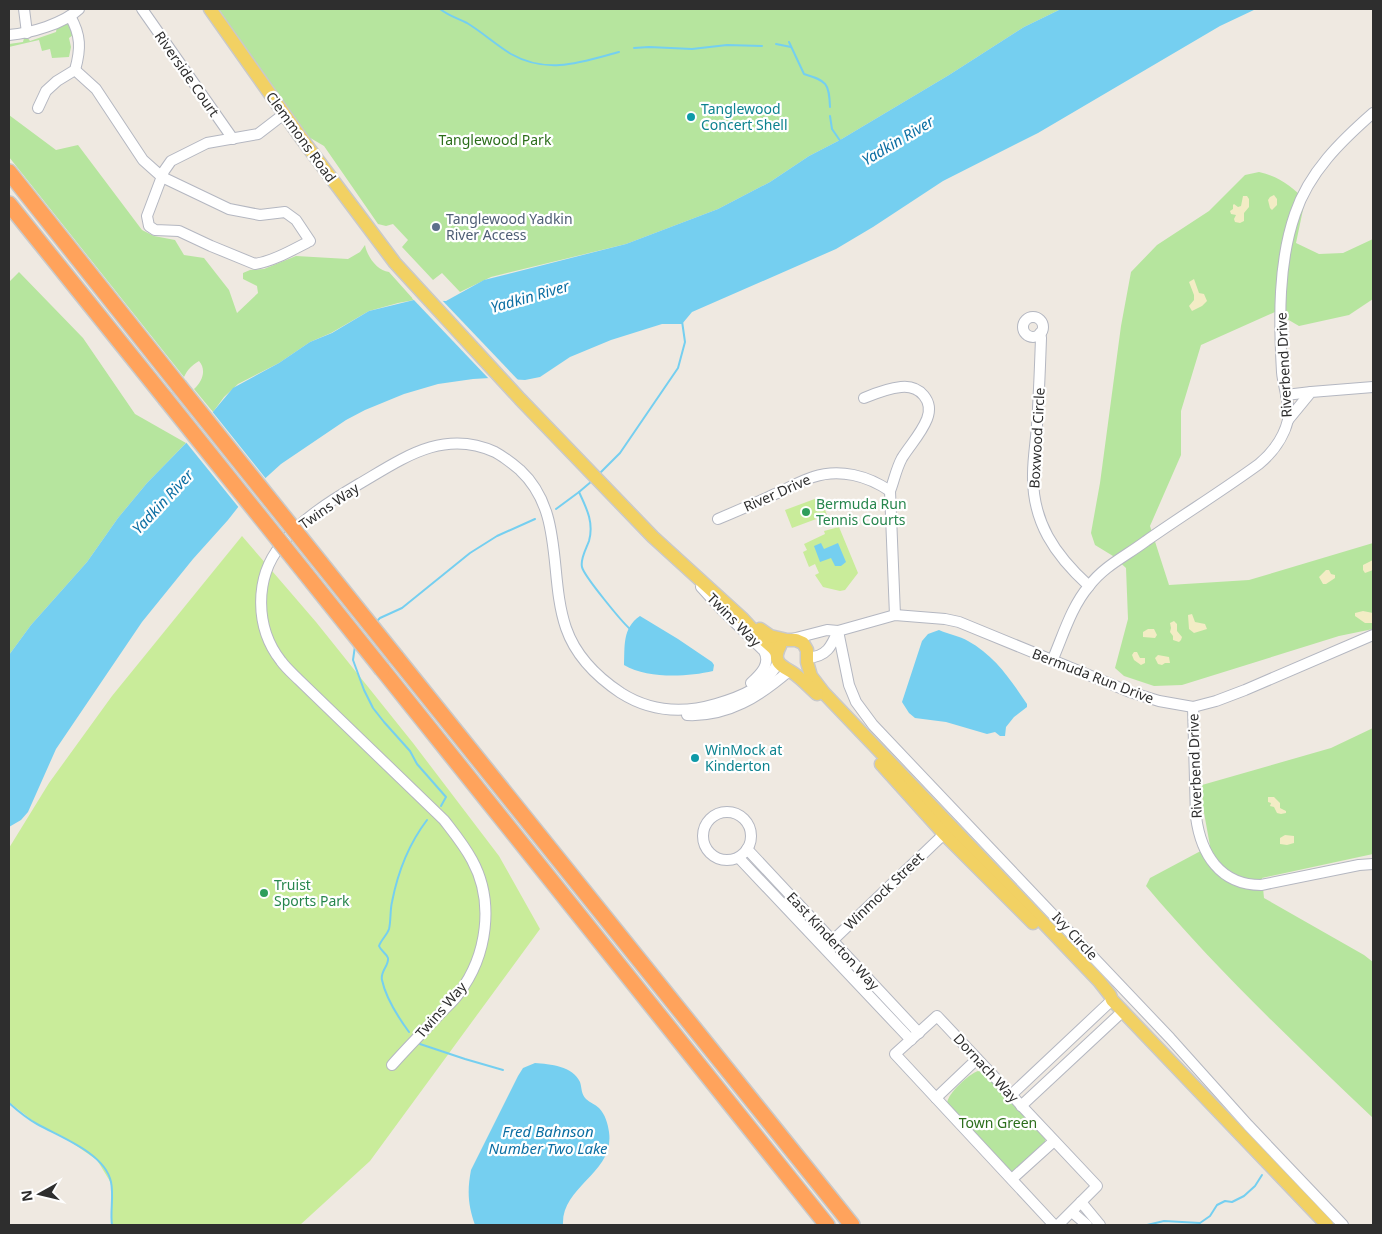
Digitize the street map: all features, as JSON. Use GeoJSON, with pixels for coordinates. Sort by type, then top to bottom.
{"type":"FeatureCollection","features":[{"type":"Feature","properties":{"kind":"highway"},"geometry":{"type":"LineString","coordinates":[[9,172],[852,1225]]}},
{"type":"Feature","properties":{"kind":"highway"},"geometry":{"type":"LineString","coordinates":[[9,204],[827,1225]]}},
{"type":"Feature","properties":{"kind":"main road","name":"Clemmons Road"},"geometry":{"type":"LineString","coordinates":[[210,9],[284,114],[394,263],[520,399],[653,537],[743,619]]}},
{"type":"Feature","properties":{"kind":"main road"},"geometry":{"type":"LineString","coordinates":[[743,619],[770,636],[800,641],[806,646],[811,676],[824,693],[1099,982],[1122,1012],[1327,1225]]}},
{"type":"Feature","properties":{"kind":"main road"},"geometry":{"type":"LineString","coordinates":[[743,619],[773,648],[783,668],[790,671],[842,720],[944,834],[1042,932],[1105,999],[1112,1000]]}},
{"type":"Feature","properties":{"kind":"main road"},"geometry":{"type":"LineString","coordinates":[[777,657],[780,645],[789,640]]}},
{"type":"Feature","properties":{"kind":"main road"},"geometry":{"type":"LineString","coordinates":[[790,671],[802,668],[808,660]]}},
{"type":"Feature","properties":{"kind":"street"},"geometry":{"type":"LineString","coordinates":[[24,9],[27,33]]}},
{"type":"Feature","properties":{"kind":"street"},"geometry":{"type":"LineString","coordinates":[[9,35],[27,33],[70,16],[79,9]]}},
{"type":"Feature","properties":{"kind":"street","name":"Riverside Court"},"geometry":{"type":"LineString","coordinates":[[142,9],[233,139]]}},
{"type":"Feature","properties":{"kind":"street"},"geometry":{"type":"LineString","coordinates":[[38,108],[42,97],[51,86],[75,70],[80,52],[80,43],[78,30],[70,16]]}},
{"type":"Feature","properties":{"kind":"street"},"geometry":{"type":"LineString","coordinates":[[75,70],[96,89],[143,160],[162,177],[229,209],[260,214],[288,213],[296,220],[310,241],[295,249],[255,264],[179,231],[155,230],[149,226],[147,216],[162,177],[171,161],[207,143],[258,134],[284,114]]}},
{"type":"Feature","properties":{"kind":"street","name":"Riverbend Drive"},"geometry":{"type":"LineString","coordinates":[[1052,661],[1069,619],[1089,586],[1112,564],[1259,464],[1272,451],[1281,437],[1288,420],[1282,377],[1280,334],[1282,291],[1286,250],[1295,213],[1310,182],[1323,163],[1373,113]]}},
{"type":"Feature","properties":{"kind":"street","name":"Boxwood Circle"},"geometry":{"type":"LineString","coordinates":[[1040,333],[1038,413],[1032,473],[1035,503],[1045,530],[1054,547],[1089,586]]}},
{"type":"Feature","properties":{"kind":"street"},"geometry":{"type":"LineString","coordinates":[[864,398],[905,387],[917,390],[929,403],[929,414],[926,422],[902,459],[890,491],[895,615]]}},
{"type":"Feature","properties":{"kind":"street"},"geometry":{"type":"LineString","coordinates":[[1286,395],[1373,387]]}},
{"type":"Feature","properties":{"kind":"street"},"geometry":{"type":"LineString","coordinates":[[1288,420],[1311,392]]}},
{"type":"Feature","properties":{"kind":"street","name":"Twins Way"},"geometry":{"type":"LineString","coordinates":[[392,1065],[459,993],[476,965],[484,937],[486,909],[484,895],[473,862],[461,841],[444,820],[299,680],[281,661],[271,644],[265,629],[261,608],[263,583],[272,558],[282,543],[307,519],[325,506],[412,453],[450,444],[475,446],[496,453],[514,465],[531,480],[542,498],[551,530],[560,600],[566,629],[579,654],[601,680],[631,699],[658,709],[672,711],[700,708],[739,697],[755,688],[771,673],[777,657]]}},
{"type":"Feature","properties":{"kind":"street","name":"River Drive"},"geometry":{"type":"LineString","coordinates":[[718,519],[814,477],[833,473],[867,478],[890,491]]}},
{"type":"Feature","properties":{"kind":"street","name":"Twins Way"},"geometry":{"type":"LineString","coordinates":[[675,559],[721,609],[761,646],[766,654],[766,666],[759,676],[724,701]]}},
{"type":"Feature","properties":{"kind":"street","name":"Bermuda Run Drive"},"geometry":{"type":"LineString","coordinates":[[789,640],[827,630],[838,631],[895,615],[945,618],[1144,696],[1159,701],[1193,707],[1245,690],[1373,635]]}},
{"type":"Feature","properties":{"kind":"street","name":"Bermuda Run Drive"},"geometry":{"type":"LineString","coordinates":[[808,660],[838,631]]}},
{"type":"Feature","properties":{"kind":"street","name":"Ivy Circle"},"geometry":{"type":"LineString","coordinates":[[838,631],[849,685],[856,702],[873,725],[1170,1038],[1248,1125],[1343,1225]]}},
{"type":"Feature","properties":{"kind":"street","name":"Twins Way"},"geometry":{"type":"LineString","coordinates":[[672,711],[678,715],[691,715],[711,714],[728,709],[764,692],[790,671]]}},
{"type":"Feature","properties":{"kind":"street","name":"Riverbend Drive"},"geometry":{"type":"LineString","coordinates":[[1193,707],[1198,833],[1204,850],[1218,868],[1235,880],[1261,885],[1359,864],[1373,864]]}},
{"type":"Feature","properties":{"kind":"street"},"geometry":{"type":"LineString","coordinates":[[734,813],[748,824],[751,832],[750,841],[747,849],[739,858],[722,860],[714,857],[707,851],[703,834],[705,826],[717,814],[734,813]]}},
{"type":"Feature","properties":{"kind":"street"},"geometry":{"type":"LineString","coordinates":[[944,834],[947,832],[950,834],[990,873],[1000,878]]}},
{"type":"Feature","properties":{"kind":"street","name":"Winmock Street"},"geometry":{"type":"LineString","coordinates":[[825,948],[944,834]]}},
{"type":"Feature","properties":{"kind":"street","name":"East Kinderton Way"},"geometry":{"type":"LineString","coordinates":[[747,849],[833,940],[915,1036]]}},
{"type":"Feature","properties":{"kind":"street","name":"East Kinderton Way"},"geometry":{"type":"LineString","coordinates":[[739,858],[825,948],[915,1036]]}},
{"type":"Feature","properties":{"kind":"street"},"geometry":{"type":"LineString","coordinates":[[1011,1095],[1112,1000]]}},
{"type":"Feature","properties":{"kind":"street"},"geometry":{"type":"LineString","coordinates":[[1021,1106],[1122,1012]]}},
{"type":"Feature","properties":{"kind":"street","name":"Dornach Way"},"geometry":{"type":"LineString","coordinates":[[915,1036],[937,1016],[1097,1186],[1081,1202]]}},
{"type":"Feature","properties":{"kind":"street"},"geometry":{"type":"LineString","coordinates":[[915,1036],[895,1054],[1054,1225]]}},
{"type":"Feature","properties":{"kind":"street"},"geometry":{"type":"LineString","coordinates":[[936,1098],[977,1059]]}},
{"type":"Feature","properties":{"kind":"street"},"geometry":{"type":"LineString","coordinates":[[1012,1179],[1054,1141]]}},
{"type":"Feature","properties":{"kind":"street"},"geometry":{"type":"LineString","coordinates":[[1058,1225],[1081,1202],[1100,1225]]}},
{"type":"Feature","properties":{"kind":"street"},"geometry":{"type":"LineString","coordinates":[[1072,1212],[1088,1225]]}},
{"type":"Feature","properties":{"kind":"green space","name":"Tanglewood Park"},"geometry":{"type":"Polygon","coordinates":[[[219,9],[1061,9],[1024,27],[949,75],[840,140],[809,156],[770,182],[718,209],[626,244],[491,277],[460,292],[442,273],[433,280],[402,247],[408,240],[393,224],[386,226],[378,224],[324,146],[295,129],[219,9]]]}},
{"type":"Feature","properties":{"kind":"green space"},"geometry":{"type":"Polygon","coordinates":[[[67,23],[73,35],[69,38],[71,47],[69,57],[52,58],[50,49],[42,51],[39,40],[9,47],[9,44],[23,42],[24,38],[27,37],[30,41],[56,32],[57,26],[67,23]]]}},
{"type":"Feature","properties":{"kind":"green space"},"geometry":{"type":"Polygon","coordinates":[[[9,115],[56,150],[78,145],[142,230],[154,236],[175,240],[184,255],[204,258],[229,290],[237,313],[258,293],[257,286],[243,279],[243,273],[250,270],[264,269],[296,256],[348,259],[360,252],[365,245],[373,262],[380,269],[389,272],[414,300],[369,311],[331,333],[310,342],[279,363],[238,384],[224,397],[213,412],[194,389],[199,383],[203,372],[199,361],[190,368],[184,377],[9,157],[9,115]]]}},
{"type":"Feature","properties":{"kind":"green space"},"geometry":{"type":"Polygon","coordinates":[[[1259,172],[1284,182],[1305,200],[1296,243],[1319,254],[1343,253],[1373,239],[1373,299],[1349,315],[1299,326],[1275,312],[1201,345],[1181,411],[1181,455],[1150,526],[1169,585],[1249,580],[1373,543],[1373,629],[1339,636],[1182,685],[1154,686],[1124,676],[1115,668],[1128,619],[1126,568],[1113,556],[1095,545],[1091,533],[1100,483],[1121,326],[1131,272],[1157,245],[1209,211],[1245,175],[1259,172]]]}},
{"type":"Feature","properties":{"kind":"green space"},"geometry":{"type":"Polygon","coordinates":[[[19,272],[83,338],[135,414],[186,443],[147,483],[118,518],[87,562],[31,625],[9,655],[9,282],[19,272]]]}},
{"type":"Feature","properties":{"kind":"green space","name":"Bermuda Run Tennis Courts"},"geometry":{"type":"Polygon","coordinates":[[[820,497],[827,515],[792,528],[785,510],[820,497]]]}},
{"type":"Feature","properties":{"kind":"green space"},"geometry":{"type":"Polygon","coordinates":[[[839,527],[858,573],[845,590],[840,591],[823,587],[815,575],[819,573],[815,564],[809,567],[803,552],[807,550],[804,544],[825,534],[824,531],[839,527]]]}},
{"type":"Feature","properties":{"kind":"green space","name":"Truist Sports Park"},"geometry":{"type":"Polygon","coordinates":[[[242,536],[316,622],[413,743],[499,856],[540,929],[370,1161],[300,1225],[112,1225],[111,1183],[97,1160],[68,1140],[38,1125],[9,1102],[9,848],[49,783],[112,696],[242,536]]]}},
{"type":"Feature","properties":{"kind":"green space"},"geometry":{"type":"Polygon","coordinates":[[[1373,728],[1373,854],[1262,878],[1264,898],[1373,962],[1373,1118],[1285,1034],[1228,976],[1146,886],[1150,878],[1210,846],[1203,807],[1202,785],[1331,748],[1373,728]]]}},
{"type":"Feature","properties":{"kind":"green space","name":"Town Green"},"geometry":{"type":"Polygon","coordinates":[[[978,1071],[984,1073],[1045,1136],[1045,1143],[1014,1171],[1011,1171],[947,1103],[959,1084],[978,1071]]]}},
{"type":"Feature","properties":{"kind":"sand"},"geometry":{"type":"Polygon","coordinates":[[[1274,195],[1277,199],[1277,205],[1272,210],[1268,200],[1274,195]]]}},
{"type":"Feature","properties":{"kind":"sand"},"geometry":{"type":"Polygon","coordinates":[[[1243,196],[1247,196],[1249,199],[1249,207],[1244,213],[1244,221],[1240,223],[1235,222],[1236,215],[1231,214],[1230,211],[1233,209],[1234,204],[1238,207],[1241,206],[1243,196]]]}},
{"type":"Feature","properties":{"kind":"sand"},"geometry":{"type":"Polygon","coordinates":[[[1194,279],[1199,293],[1204,294],[1207,301],[1192,311],[1189,306],[1194,300],[1194,295],[1189,282],[1194,279]]]}},
{"type":"Feature","properties":{"kind":"sand"},"geometry":{"type":"Polygon","coordinates":[[[1373,560],[1373,570],[1365,573],[1363,565],[1373,560]]]}},
{"type":"Feature","properties":{"kind":"sand"},"geometry":{"type":"Polygon","coordinates":[[[1326,570],[1335,575],[1335,578],[1323,584],[1319,577],[1326,570]]]}},
{"type":"Feature","properties":{"kind":"sand"},"geometry":{"type":"Polygon","coordinates":[[[1363,611],[1373,613],[1373,623],[1365,623],[1355,616],[1355,613],[1363,611]]]}},
{"type":"Feature","properties":{"kind":"sand"},"geometry":{"type":"Polygon","coordinates":[[[1192,614],[1195,622],[1205,624],[1207,629],[1194,633],[1189,629],[1188,615],[1192,614]]]}},
{"type":"Feature","properties":{"kind":"sand"},"geometry":{"type":"Polygon","coordinates":[[[1174,621],[1177,624],[1177,631],[1182,637],[1179,642],[1173,640],[1170,632],[1170,623],[1174,621]]]}},
{"type":"Feature","properties":{"kind":"sand"},"geometry":{"type":"Polygon","coordinates":[[[1148,629],[1154,629],[1157,635],[1155,638],[1143,637],[1143,632],[1148,629]]]}},
{"type":"Feature","properties":{"kind":"sand"},"geometry":{"type":"Polygon","coordinates":[[[1134,652],[1137,652],[1140,658],[1145,658],[1145,663],[1141,665],[1134,660],[1132,655],[1134,652]]]}},
{"type":"Feature","properties":{"kind":"sand"},"geometry":{"type":"Polygon","coordinates":[[[1158,655],[1169,657],[1170,663],[1158,664],[1155,658],[1158,655]]]}},
{"type":"Feature","properties":{"kind":"sand"},"geometry":{"type":"Polygon","coordinates":[[[1268,797],[1274,797],[1280,803],[1280,808],[1286,811],[1286,813],[1277,813],[1274,807],[1270,806],[1271,803],[1268,802],[1268,797]]]}},
{"type":"Feature","properties":{"kind":"sand"},"geometry":{"type":"Polygon","coordinates":[[[1285,835],[1294,836],[1294,843],[1280,844],[1280,838],[1285,835]]]}},
{"type":"Feature","properties":{"kind":"water","name":"Yadkin River"},"geometry":{"type":"Polygon","coordinates":[[[1061,9],[1256,9],[1220,26],[1038,133],[943,181],[836,249],[692,312],[682,324],[662,324],[611,340],[570,357],[540,377],[525,380],[473,379],[438,384],[404,394],[346,420],[281,464],[250,492],[193,559],[142,622],[56,749],[28,812],[21,820],[9,827],[9,655],[31,625],[87,562],[118,518],[147,483],[191,438],[233,388],[279,363],[310,342],[332,333],[369,311],[414,300],[446,301],[484,280],[626,244],[718,209],[770,182],[809,156],[840,140],[949,75],[1024,27],[1061,9]]]}},
{"type":"Feature","properties":{"kind":"water"},"geometry":{"type":"Polygon","coordinates":[[[821,543],[824,549],[838,543],[846,562],[841,566],[835,566],[831,558],[820,562],[814,546],[821,543]]]}},
{"type":"Feature","properties":{"kind":"water"},"geometry":{"type":"Polygon","coordinates":[[[640,616],[712,662],[714,665],[713,671],[691,675],[668,676],[644,673],[624,665],[627,632],[634,621],[640,616]]]}},
{"type":"Feature","properties":{"kind":"water"},"geometry":{"type":"Polygon","coordinates":[[[939,630],[965,639],[978,647],[1008,677],[1027,704],[1027,707],[1014,717],[1006,727],[1005,736],[1000,736],[995,732],[987,734],[946,722],[915,718],[909,713],[902,702],[922,641],[928,634],[939,630]]]}},
{"type":"Feature","properties":{"kind":"water","name":"Fred Bahnson Number Two Lake"},"geometry":{"type":"Polygon","coordinates":[[[535,1063],[567,1069],[577,1077],[584,1097],[599,1108],[605,1116],[609,1132],[609,1146],[597,1169],[570,1200],[565,1211],[563,1225],[475,1225],[469,1198],[471,1170],[518,1076],[523,1068],[535,1063]]]}},
{"type":"Feature","properties":{"kind":"pier"},"geometry":{"type":"Polygon","coordinates":[[[412,298],[440,298],[520,382],[490,380],[412,298]]]}},
{"type":"Feature","properties":{"kind":"pier"},"geometry":{"type":"Polygon","coordinates":[[[211,410],[267,480],[240,509],[185,441],[211,410]]]}},
{"type":"Feature","properties":{"kind":"waterway"},"geometry":{"type":"LineString","coordinates":[[440,9],[467,23],[511,54],[538,64],[565,65],[619,52]]}},
{"type":"Feature","properties":{"kind":"waterway"},"geometry":{"type":"LineString","coordinates":[[789,42],[804,74],[818,79],[825,84],[829,93],[830,107]]}},
{"type":"Feature","properties":{"kind":"waterway"},"geometry":{"type":"LineString","coordinates":[[776,44],[791,47]]}},
{"type":"Feature","properties":{"kind":"waterway"},"geometry":{"type":"LineString","coordinates":[[634,48],[692,49],[727,45],[762,46]]}},
{"type":"Feature","properties":{"kind":"waterway"},"geometry":{"type":"LineString","coordinates":[[830,116],[832,129],[841,142]]}},
{"type":"Feature","properties":{"kind":"waterway"},"geometry":{"type":"LineString","coordinates":[[599,474],[620,453],[678,368],[685,342],[682,321]]}},
{"type":"Feature","properties":{"kind":"waterway"},"geometry":{"type":"LineString","coordinates":[[556,509],[592,481]]}},
{"type":"Feature","properties":{"kind":"waterway"},"geometry":{"type":"LineString","coordinates":[[579,492],[587,510],[591,528],[582,567],[596,589],[630,629]]}},
{"type":"Feature","properties":{"kind":"waterway"},"geometry":{"type":"LineString","coordinates":[[376,622],[380,618],[402,608],[470,553],[497,536],[535,519]]}},
{"type":"Feature","properties":{"kind":"waterway"},"geometry":{"type":"LineString","coordinates":[[355,646],[353,660],[373,708],[446,797],[441,806]]}},
{"type":"Feature","properties":{"kind":"waterway"},"geometry":{"type":"LineString","coordinates":[[409,1032],[386,994],[382,977],[388,958],[379,946],[389,929],[391,905],[401,869],[414,839],[427,820]]}},
{"type":"Feature","properties":{"kind":"waterway"},"geometry":{"type":"LineString","coordinates":[[420,1044],[503,1070]]}},
{"type":"Feature","properties":{"kind":"waterway"},"geometry":{"type":"LineString","coordinates":[[9,1103],[37,1124],[69,1140],[91,1154],[100,1163],[107,1172],[111,1182],[112,1225]]}},
{"type":"Feature","properties":{"kind":"waterway"},"geometry":{"type":"LineString","coordinates":[[1147,1225],[1164,1221],[1200,1223],[1210,1216],[1217,1205],[1225,1201],[1232,1202],[1244,1196],[1255,1186],[1262,1175]]}},
{"type":"Feature","properties":{"kind":"place","name":"Tanglewood Concert Shell"},"geometry":{"type":"Point","coordinates":[691,117]}},
{"type":"Feature","properties":{"kind":"place","name":"Tanglewood Yadkin River Access"},"geometry":{"type":"Point","coordinates":[436,227]}},
{"type":"Feature","properties":{"kind":"place","name":"Bermuda Run Tennis Courts"},"geometry":{"type":"Point","coordinates":[806,512]}},
{"type":"Feature","properties":{"kind":"place","name":"WinMock at Kinderton"},"geometry":{"type":"Point","coordinates":[695,758]}},
{"type":"Feature","properties":{"kind":"place","name":"Truist Sports Park"},"geometry":{"type":"Point","coordinates":[264,893]}}]}
